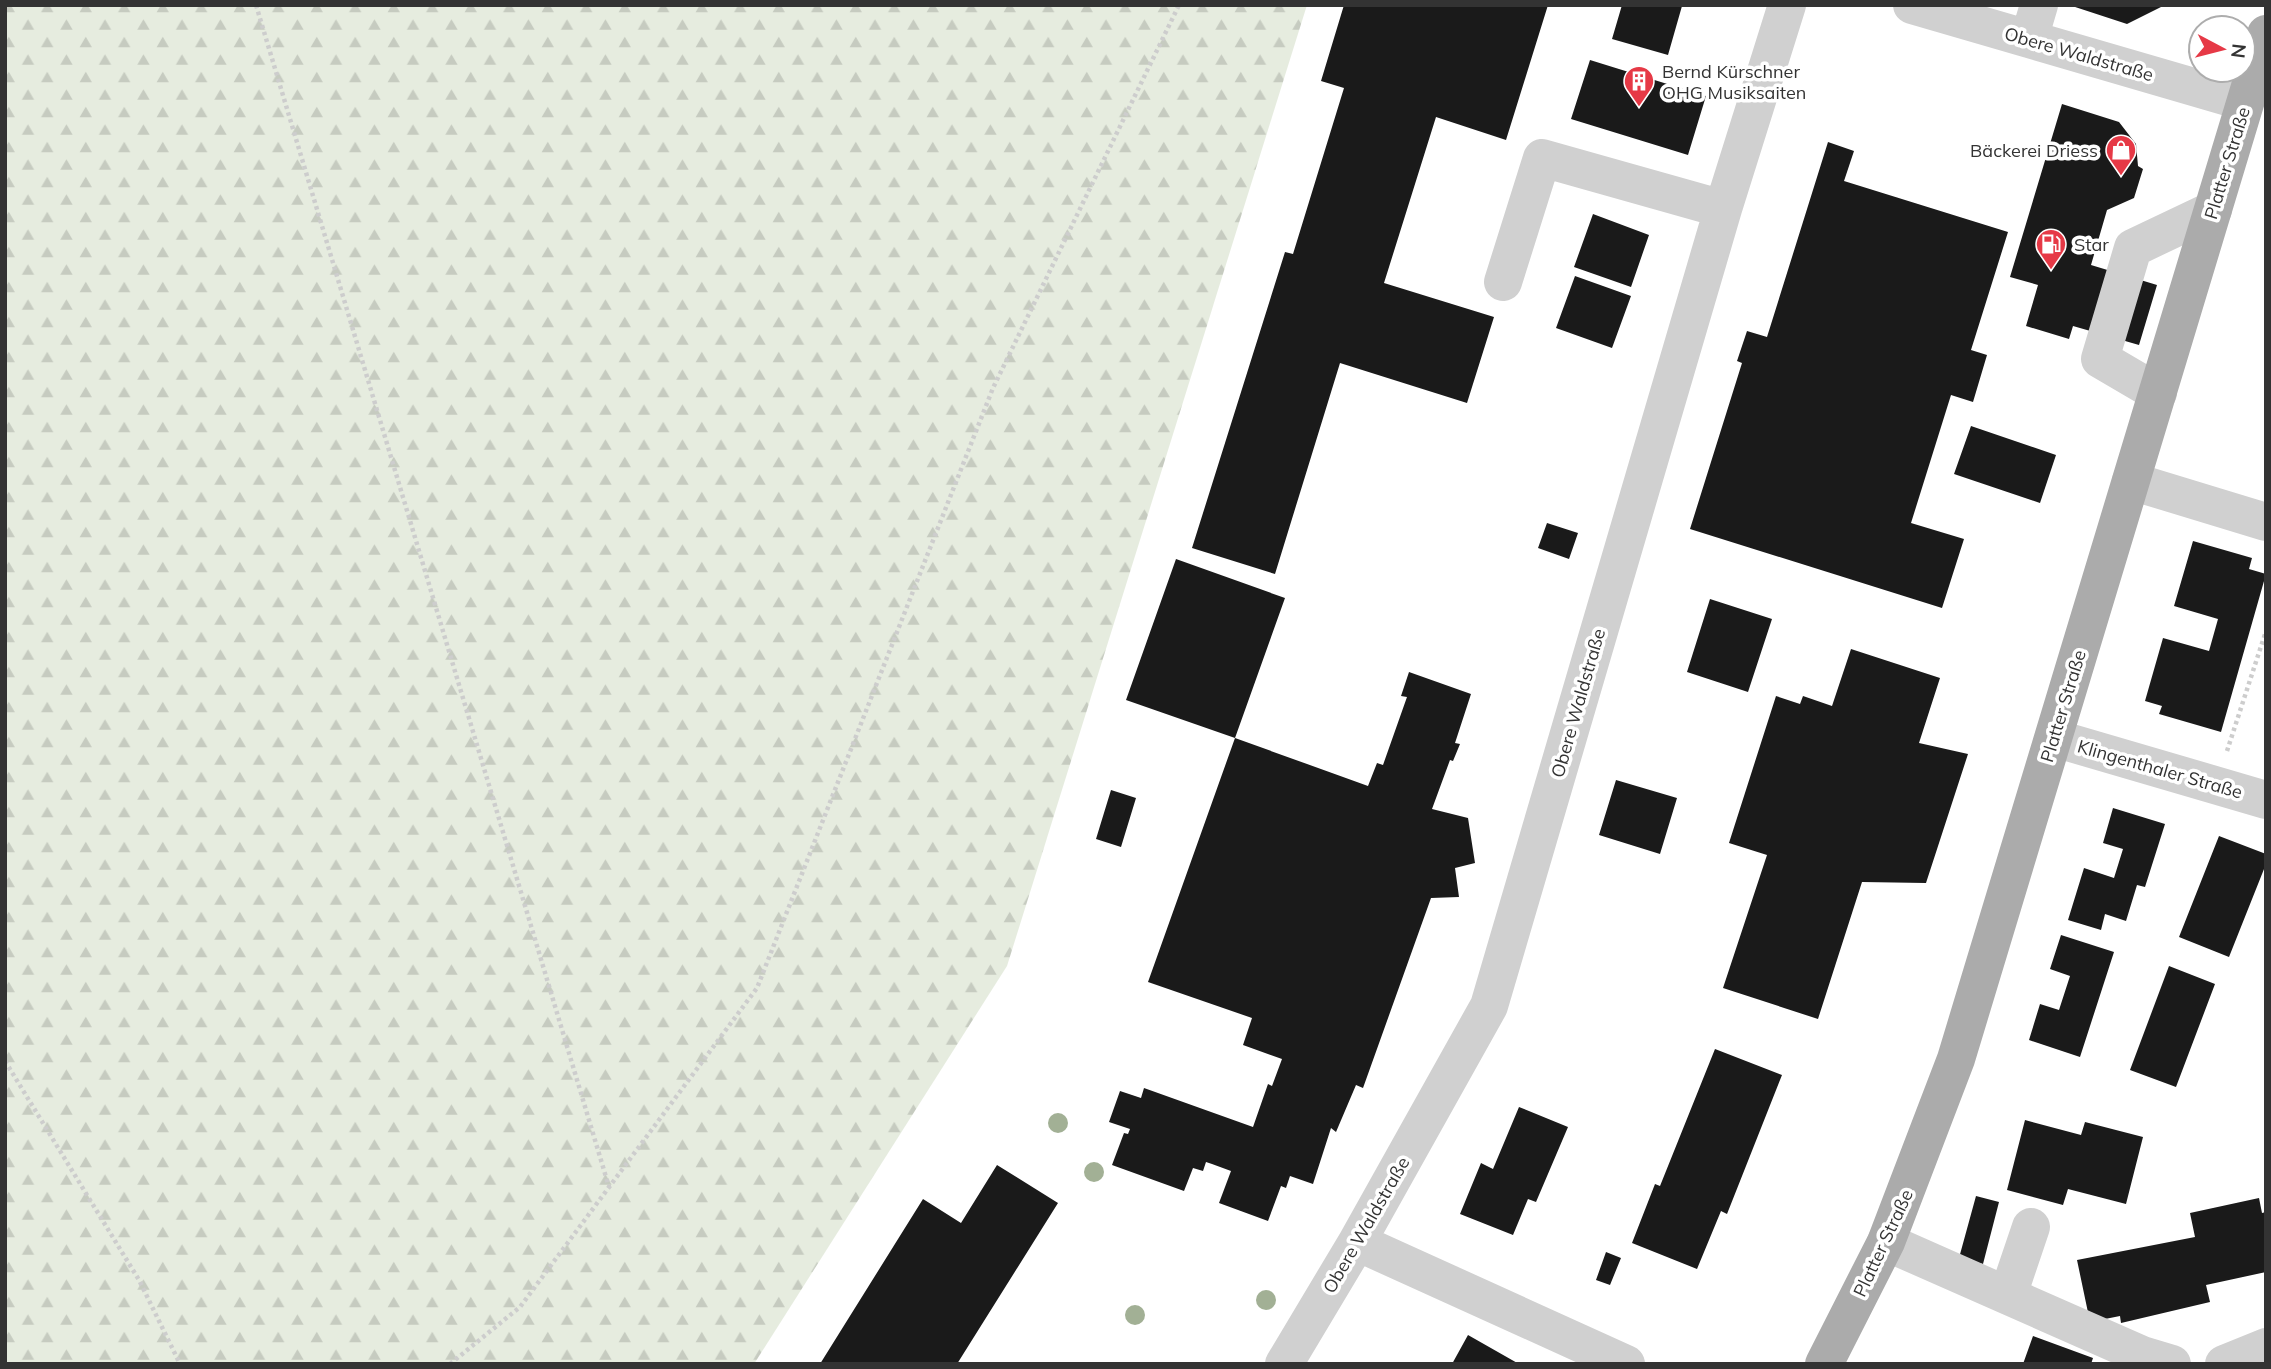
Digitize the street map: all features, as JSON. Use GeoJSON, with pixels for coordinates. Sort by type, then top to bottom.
{"type":"FeatureCollection","features":[{"type":"Feature","properties":{"kind":"main road","name":"Platter Straße"},"geometry":{"type":"LineString","coordinates":[[1824,1364],[1886,1242],[1956,1059],[2266,34]]}},
{"type":"Feature","properties":{"kind":"street","name":"Obere Waldstraße"},"geometry":{"type":"LineString","coordinates":[[1284,1364],[1357,1242],[1489,1006],[1723,209],[1787,5]]}},
{"type":"Feature","properties":{"kind":"street","name":"Obere Waldstraße"},"geometry":{"type":"LineString","coordinates":[[1912,5],[2034,22],[2245,102]]}},
{"type":"Feature","properties":{"kind":"street"},"geometry":{"type":"LineString","coordinates":[[1503,282],[1542,158],[1723,209]]}},
{"type":"Feature","properties":{"kind":"street"},"geometry":{"type":"LineString","coordinates":[[2158,393],[2100,359],[2107,334],[2133,248],[2213,210]]}},
{"type":"Feature","properties":{"kind":"street"},"geometry":{"type":"LineString","coordinates":[[2131,481],[2266,522]]}},
{"type":"Feature","properties":{"kind":"street","name":"Klingenthaler Straße"},"geometry":{"type":"LineString","coordinates":[[2054,738],[2266,800]]}},
{"type":"Feature","properties":{"kind":"street"},"geometry":{"type":"LineString","coordinates":[[2008,1295],[2031,1227]]}},
{"type":"Feature","properties":{"kind":"street"},"geometry":{"type":"LineString","coordinates":[[1357,1242],[1626,1364]]}},
{"type":"Feature","properties":{"kind":"street"},"geometry":{"type":"LineString","coordinates":[[1886,1242],[2142,1355],[2172,1364]]}},
{"type":"Feature","properties":{"kind":"street"},"geometry":{"type":"LineString","coordinates":[[2224,1364],[2266,1347]]}},
{"type":"Feature","properties":{"kind":"path"},"geometry":{"type":"LineString","coordinates":[[256,5],[609,1187]]}},
{"type":"Feature","properties":{"kind":"path"},"geometry":{"type":"LineString","coordinates":[[450,1364],[520,1307],[757,988],[993,388],[1179,5]]}},
{"type":"Feature","properties":{"kind":"path"},"geometry":{"type":"LineString","coordinates":[[2216,785],[2266,631]]}},
{"type":"Feature","properties":{"kind":"path"},"geometry":{"type":"LineString","coordinates":[[5,1061],[139,1280],[180,1364]]}},
{"type":"Feature","properties":{"kind":"green space"},"geometry":{"type":"Polygon","coordinates":[[[5,5],[1307,5],[1007,966],[754,1364],[5,1364],[5,5]]]}},
{"type":"Feature","properties":{"kind":"building"},"geometry":{"type":"Polygon","coordinates":[[[1344,5],[1548,5],[1506,140],[1436,117],[1384,283],[1494,317],[1467,403],[1340,363],[1275,574],[1192,548],[1285,252],[1293,254],[1344,88],[1321,81],[1344,5]]]}},
{"type":"Feature","properties":{"kind":"building"},"geometry":{"type":"Polygon","coordinates":[[[1622,5],[1682,6],[1668,55],[1612,39],[1622,5]]]}},
{"type":"Feature","properties":{"kind":"building"},"geometry":{"type":"Polygon","coordinates":[[[2069,5],[2165,5],[2127,24],[2069,5]]]}},
{"type":"Feature","properties":{"kind":"building","name":"Bernd Kürschner OHG Musiksaiten"},"geometry":{"type":"Polygon","coordinates":[[[1590,60],[1706,96],[1688,155],[1571,119],[1590,60]]]}},
{"type":"Feature","properties":{"kind":"building"},"geometry":{"type":"Polygon","coordinates":[[[2062,104],[2119,122],[2136,144],[2138,166],[2143,169],[2134,198],[2107,210],[2091,265],[2157,285],[2139,345],[2073,326],[2069,339],[2026,326],[2038,285],[2010,277],[2062,104]]]}},
{"type":"Feature","properties":{"kind":"building"},"geometry":{"type":"Polygon","coordinates":[[[1828,142],[1854,151],[1844,181],[2008,232],[1971,350],[1987,355],[1973,402],[1951,395],[1911,523],[1964,539],[1942,608],[1690,529],[1742,363],[1737,361],[1747,331],[1767,337],[1828,142]]]}},
{"type":"Feature","properties":{"kind":"building"},"geometry":{"type":"Polygon","coordinates":[[[1593,214],[1649,235],[1631,287],[1574,267],[1593,214]]]}},
{"type":"Feature","properties":{"kind":"building"},"geometry":{"type":"Polygon","coordinates":[[[1575,276],[1631,296],[1612,348],[1556,328],[1575,276]]]}},
{"type":"Feature","properties":{"kind":"building"},"geometry":{"type":"Polygon","coordinates":[[[1971,426],[2056,455],[2040,503],[1954,474],[1971,426]]]}},
{"type":"Feature","properties":{"kind":"building"},"geometry":{"type":"Polygon","coordinates":[[[1547,523],[1578,533],[1569,559],[1538,548],[1547,523]]]}},
{"type":"Feature","properties":{"kind":"building"},"geometry":{"type":"Polygon","coordinates":[[[2193,541],[2252,558],[2249,569],[2266,574],[2221,732],[2159,714],[2162,706],[2145,701],[2163,638],[2209,651],[2218,619],[2174,606],[2193,541]]]}},
{"type":"Feature","properties":{"kind":"building"},"geometry":{"type":"Polygon","coordinates":[[[1176,559],[1285,598],[1235,738],[1126,700],[1176,559]]]}},
{"type":"Feature","properties":{"kind":"building"},"geometry":{"type":"Polygon","coordinates":[[[1710,599],[1772,619],[1748,692],[1687,672],[1710,599]]]}},
{"type":"Feature","properties":{"kind":"building"},"geometry":{"type":"Polygon","coordinates":[[[1851,649],[1940,678],[1919,743],[1968,754],[1926,883],[1862,882],[1818,1019],[1723,988],[1767,855],[1729,843],[1776,696],[1800,704],[1803,696],[1832,706],[1851,649]]]}},
{"type":"Feature","properties":{"kind":"building"},"geometry":{"type":"Polygon","coordinates":[[[1409,672],[1471,694],[1455,743],[1460,744],[1453,761],[1450,760],[1432,809],[1468,818],[1475,863],[1455,868],[1459,897],[1431,898],[1363,1088],[1356,1085],[1336,1132],[1331,1128],[1313,1184],[1290,1176],[1286,1188],[1281,1186],[1268,1221],[1219,1203],[1231,1171],[1212,1164],[1206,1162],[1203,1171],[1193,1168],[1184,1191],[1112,1165],[1124,1133],[1128,1134],[1130,1129],[1109,1122],[1120,1091],[1141,1098],[1144,1088],[1253,1127],[1268,1084],[1272,1086],[1282,1059],[1243,1045],[1252,1018],[1148,982],[1235,738],[1368,786],[1377,763],[1383,765],[1407,697],[1401,696],[1409,672]]]}},
{"type":"Feature","properties":{"kind":"building"},"geometry":{"type":"Polygon","coordinates":[[[1616,780],[1677,798],[1660,854],[1599,835],[1616,780]]]}},
{"type":"Feature","properties":{"kind":"building"},"geometry":{"type":"Polygon","coordinates":[[[1111,790],[1136,798],[1121,847],[1096,839],[1111,790]]]}},
{"type":"Feature","properties":{"kind":"building"},"geometry":{"type":"Polygon","coordinates":[[[2113,808],[2165,824],[2145,887],[2137,885],[2126,921],[2105,914],[2101,930],[2068,920],[2084,868],[2114,878],[2123,849],[2103,843],[2113,808]]]}},
{"type":"Feature","properties":{"kind":"building"},"geometry":{"type":"Polygon","coordinates":[[[2219,836],[2266,854],[2266,864],[2229,957],[2179,937],[2219,836]]]}},
{"type":"Feature","properties":{"kind":"building"},"geometry":{"type":"Polygon","coordinates":[[[2061,935],[2114,952],[2080,1057],[2029,1040],[2040,1004],[2059,1010],[2070,976],[2050,969],[2061,935]]]}},
{"type":"Feature","properties":{"kind":"building"},"geometry":{"type":"Polygon","coordinates":[[[2169,966],[2215,984],[2176,1087],[2130,1070],[2169,966]]]}},
{"type":"Feature","properties":{"kind":"building"},"geometry":{"type":"Polygon","coordinates":[[[1715,1049],[1782,1075],[1727,1214],[1721,1211],[1697,1269],[1632,1243],[1655,1184],[1660,1186],[1715,1049]]]}},
{"type":"Feature","properties":{"kind":"building"},"geometry":{"type":"Polygon","coordinates":[[[1519,1107],[1568,1127],[1536,1202],[1528,1199],[1513,1235],[1460,1214],[1481,1163],[1493,1169],[1519,1107]]]}},
{"type":"Feature","properties":{"kind":"building"},"geometry":{"type":"Polygon","coordinates":[[[2025,1120],[2081,1135],[2085,1122],[2143,1137],[2126,1204],[2068,1189],[2063,1205],[2007,1190],[2025,1120]]]}},
{"type":"Feature","properties":{"kind":"building"},"geometry":{"type":"Polygon","coordinates":[[[997,1165],[1058,1203],[957,1364],[820,1364],[923,1199],[961,1223],[997,1165]]]}},
{"type":"Feature","properties":{"kind":"building"},"geometry":{"type":"Polygon","coordinates":[[[1976,1196],[1999,1202],[1983,1264],[1959,1258],[1976,1196]]]}},
{"type":"Feature","properties":{"kind":"building"},"geometry":{"type":"Polygon","coordinates":[[[2259,1198],[2262,1213],[2266,1212],[2266,1272],[2206,1285],[2210,1302],[2121,1323],[2120,1316],[2090,1322],[2077,1260],[2195,1237],[2190,1213],[2259,1198]]]}},
{"type":"Feature","properties":{"kind":"building"},"geometry":{"type":"Polygon","coordinates":[[[1606,1252],[1621,1258],[1610,1285],[1596,1280],[1606,1252]]]}},
{"type":"Feature","properties":{"kind":"building"},"geometry":{"type":"Polygon","coordinates":[[[1468,1335],[1519,1364],[1452,1364],[1468,1335]]]}},
{"type":"Feature","properties":{"kind":"building"},"geometry":{"type":"Polygon","coordinates":[[[2033,1336],[2093,1358],[2091,1364],[2023,1364],[2033,1336]]]}},
{"type":"Feature","properties":{"kind":"place","name":"Bernd Kürschner OHG Musiksaiten"},"geometry":{"type":"Point","coordinates":[1639,108]}},
{"type":"Feature","properties":{"kind":"place","name":"Bäckerei Driess"},"geometry":{"type":"Point","coordinates":[2121,177]}},
{"type":"Feature","properties":{"kind":"place","name":"Star"},"geometry":{"type":"Point","coordinates":[2051,271]}}]}
